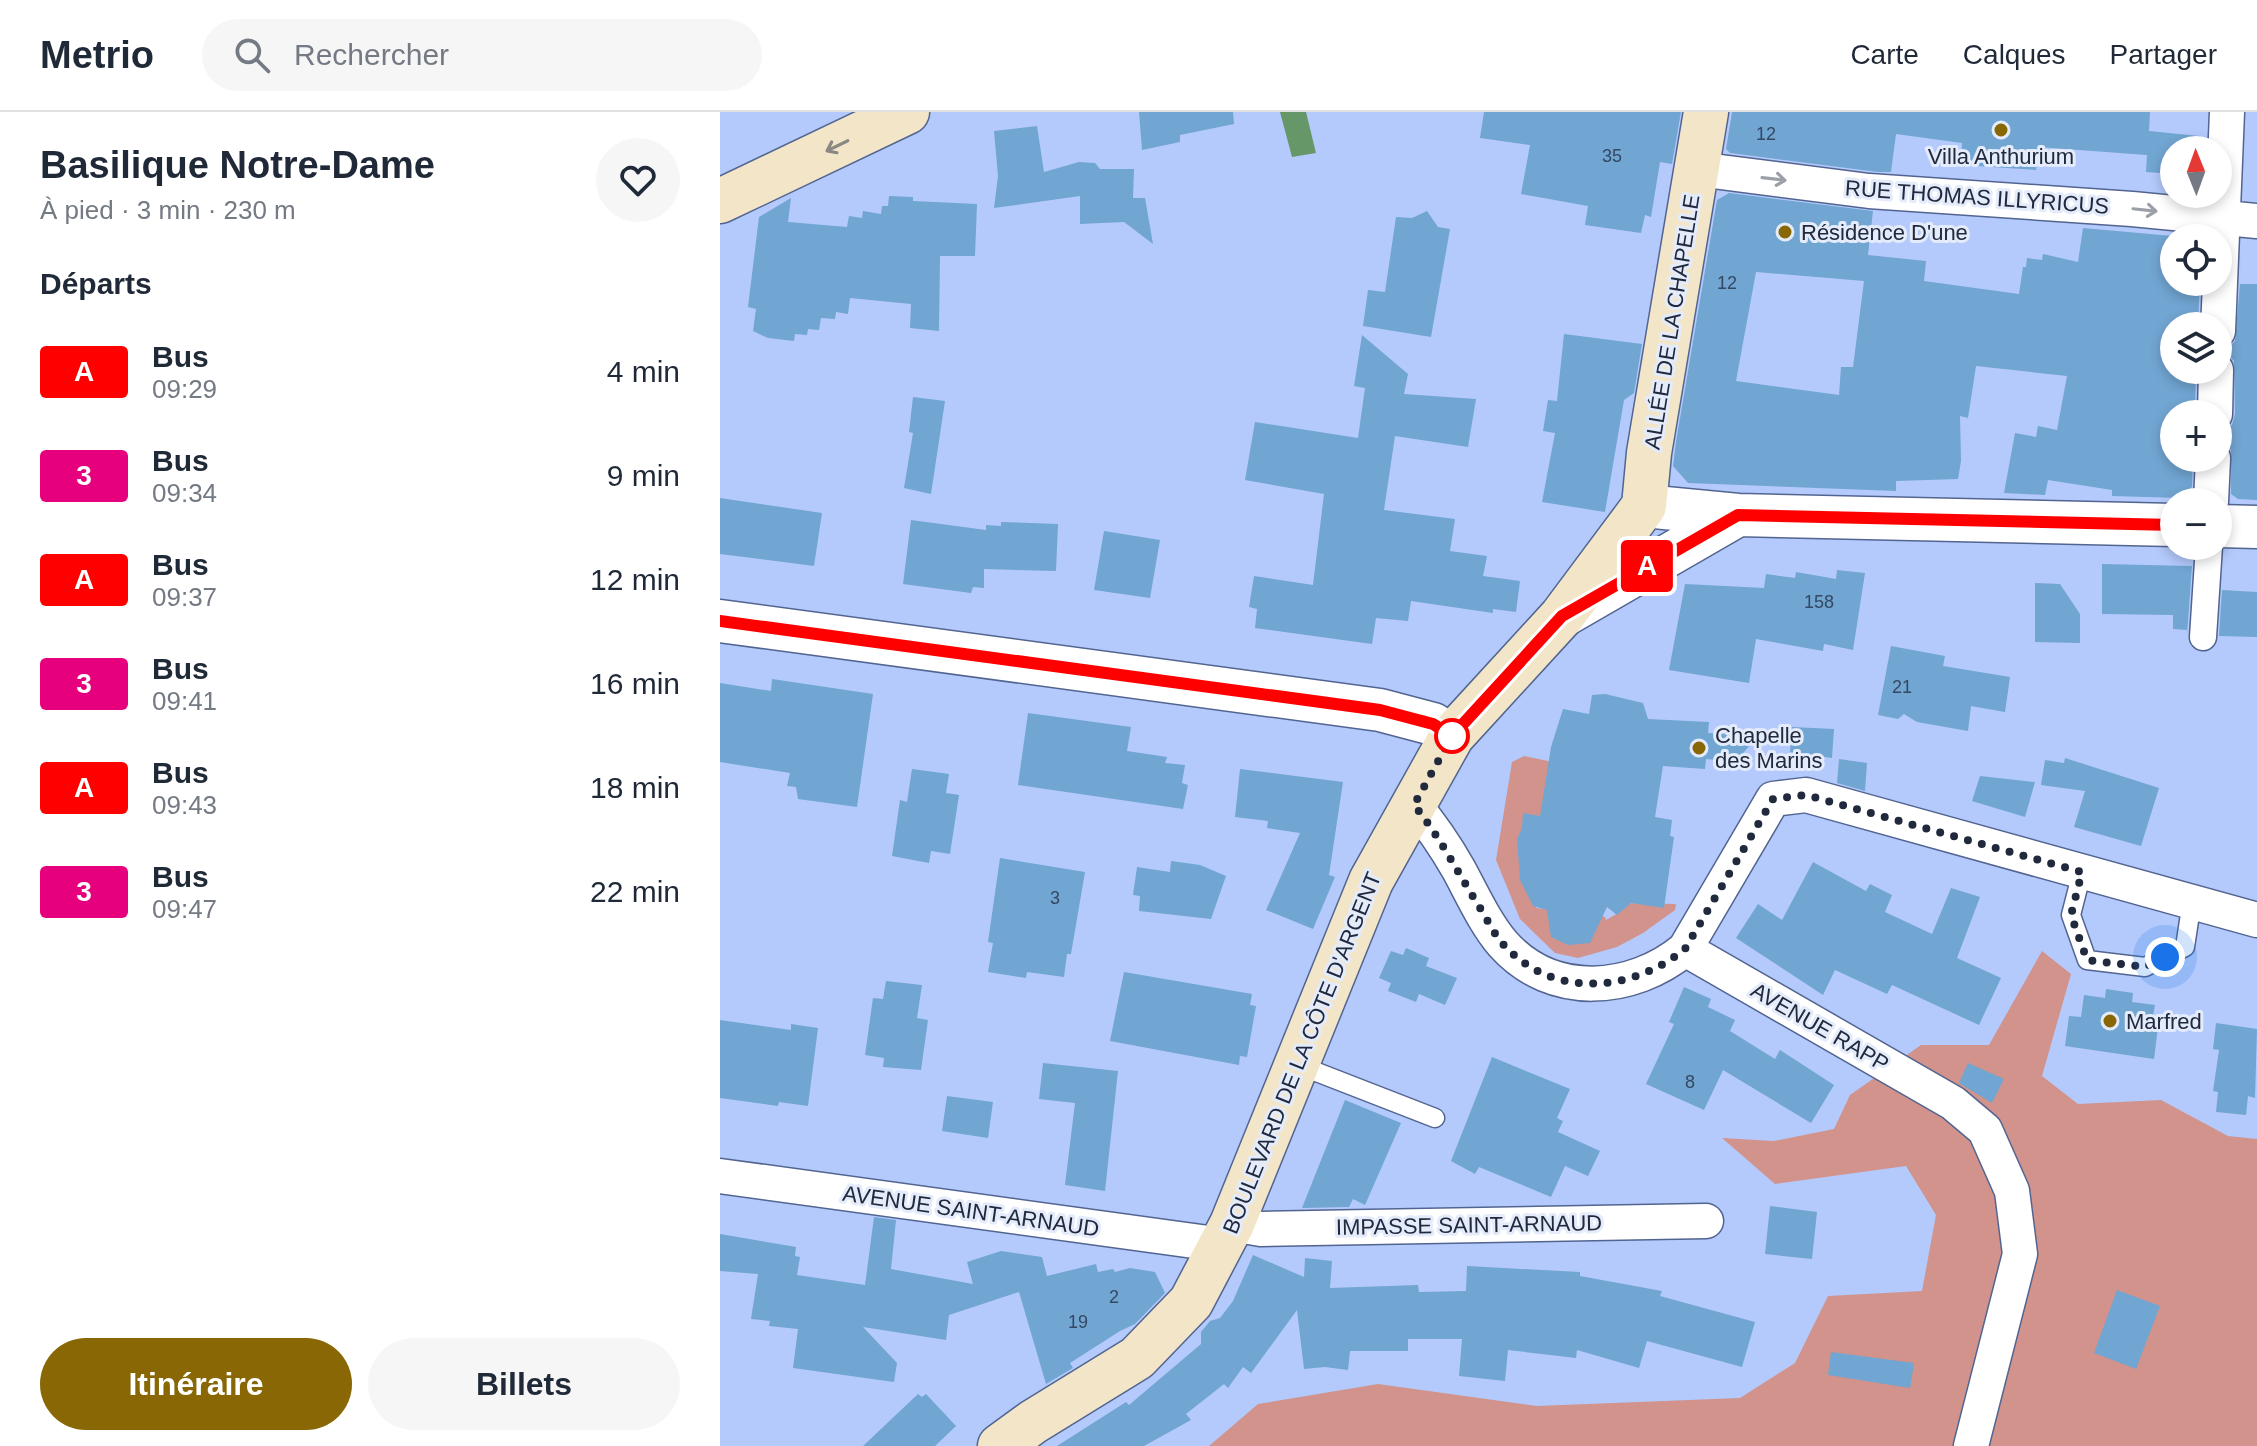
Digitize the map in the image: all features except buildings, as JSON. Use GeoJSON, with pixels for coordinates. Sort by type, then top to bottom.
{"type":"FeatureCollection","features":[{"type":"Feature","properties":{"kind":"main road"},"geometry":{"type":"LineString","coordinates":[[720,201],[907,112]]}},
{"type":"Feature","properties":{"kind":"main road","name":"ALLÉE DE LA CHAPELLE"},"geometry":{"type":"LineString","coordinates":[[1636,516],[1706,112]]}},
{"type":"Feature","properties":{"kind":"main road","name":"BOULEVARD DE LA CÔTE D'ARGENT"},"geometry":{"type":"LineString","coordinates":[[1000,1446],[1137,1358],[1191,1302],[1227,1234],[1371,881],[1452,736],[1562,616],[1636,516]]}},
{"type":"Feature","properties":{"kind":"street"},"geometry":{"type":"LineString","coordinates":[[2219,312],[2227,112]]}},
{"type":"Feature","properties":{"kind":"street","name":"RUE THOMAS ILLYRICUS"},"geometry":{"type":"LineString","coordinates":[[1697,169],[1869,191],[2117,207],[2257,221]]}},
{"type":"Feature","properties":{"kind":"street"},"geometry":{"type":"LineString","coordinates":[[1636,516],[1738,515],[2160,525]]}},
{"type":"Feature","properties":{"kind":"street","name":"BOULEVARD DE LA CÔTE D'ARGENT"},"geometry":{"type":"LineString","coordinates":[[1562,616],[1738,515]]}},
{"type":"Feature","properties":{"kind":"street"},"geometry":{"type":"LineString","coordinates":[[1636,516],[1686,545]]}},
{"type":"Feature","properties":{"kind":"street"},"geometry":{"type":"LineString","coordinates":[[2232,526],[2257,527]]}},
{"type":"Feature","properties":{"kind":"street"},"geometry":{"type":"LineString","coordinates":[[2203,637],[2208,560]]}},
{"type":"Feature","properties":{"kind":"street"},"geometry":{"type":"LineString","coordinates":[[720,621],[1380,710],[1433,724],[1452,736]]}},
{"type":"Feature","properties":{"kind":"street"},"geometry":{"type":"LineString","coordinates":[[1414,805],[1442,844],[1503,944],[1531,967],[1567,982],[1606,985],[1643,976],[1669,962],[1685,949],[1773,799],[1806,795],[2257,920]]}},
{"type":"Feature","properties":{"kind":"street","name":"AVENUE RAPP"},"geometry":{"type":"LineString","coordinates":[[1685,949],[1953,1103],[1985,1130],[2012,1191],[2020,1254],[1971,1446]]}},
{"type":"Feature","properties":{"kind":"street","name":"AVENUE SAINT-ARNAUD"},"geometry":{"type":"LineString","coordinates":[[720,1176],[1227,1234]]}},
{"type":"Feature","properties":{"kind":"street","name":"IMPASSE SAINT-ARNAUD"},"geometry":{"type":"LineString","coordinates":[[1227,1234],[1261,1229],[1706,1221]]}},
{"type":"Feature","properties":{"kind":"lane"},"geometry":{"type":"LineString","coordinates":[[2082,872],[2071,915],[2087,960],[2145,967],[2185,947],[2192,901]]}},
{"type":"Feature","properties":{"kind":"lane"},"geometry":{"type":"LineString","coordinates":[[1296,1064],[1435,1118]]}},
{"type":"Feature","properties":{"kind":"shaded area"},"geometry":{"type":"Polygon","coordinates":[[[1280,112],[1306,112],[1316,153],[1292,157],[1280,112]]]}},
{"type":"Feature","properties":{"kind":"shaded area"},"geometry":{"type":"Polygon","coordinates":[[[1524,756],[1553,762],[1544,818],[1523,816],[1526,820],[1521,854],[1522,877],[1530,897],[1537,904],[1536,908],[1600,915],[1606,920],[1620,912],[1617,908],[1619,903],[1676,904],[1675,910],[1617,947],[1578,958],[1555,953],[1520,919],[1496,860],[1512,762],[1524,756]]]}},
{"type":"Feature","properties":{"kind":"shaded area"},"geometry":{"type":"Polygon","coordinates":[[[2042,951],[2071,974],[2042,1076],[2078,1104],[2161,1100],[2228,1136],[2257,1139],[2257,1446],[1209,1446],[1258,1404],[1378,1384],[1537,1406],[1740,1398],[1795,1363],[1828,1296],[1922,1291],[1936,1215],[1906,1166],[1775,1184],[1722,1138],[1774,1141],[1834,1129],[1850,1095],[1921,1045],[1989,1045],[2042,951]]]}},
{"type":"Feature","properties":{"kind":"bus line","name":"A"},"geometry":{"type":"LineString","coordinates":[[720,621],[1380,710],[1433,724],[1452,736],[1562,616],[1738,515],[2160,525]]}},
{"type":"Feature","properties":{"kind":"place","name":"Villa Anthurium"},"geometry":{"type":"Point","coordinates":[2001,130]}},
{"type":"Feature","properties":{"kind":"place","name":"Résidence D'une"},"geometry":{"type":"Point","coordinates":[1785,232]}},
{"type":"Feature","properties":{"kind":"place","name":"Chapelle des Marins"},"geometry":{"type":"Point","coordinates":[1699,748]}},
{"type":"Feature","properties":{"kind":"place","name":"Marfred"},"geometry":{"type":"Point","coordinates":[2110,1021]}},
{"type":"Feature","properties":{"kind":"route"},"geometry":{"type":"LineString","coordinates":[[1452,736],[1414,805],[1442,844],[1503,944],[1531,967],[1567,982],[1606,985],[1643,976],[1669,962],[1685,949],[1773,799],[1806,795],[2082,872],[2071,915],[2087,960],[2145,967],[2165,957]]}}]}
